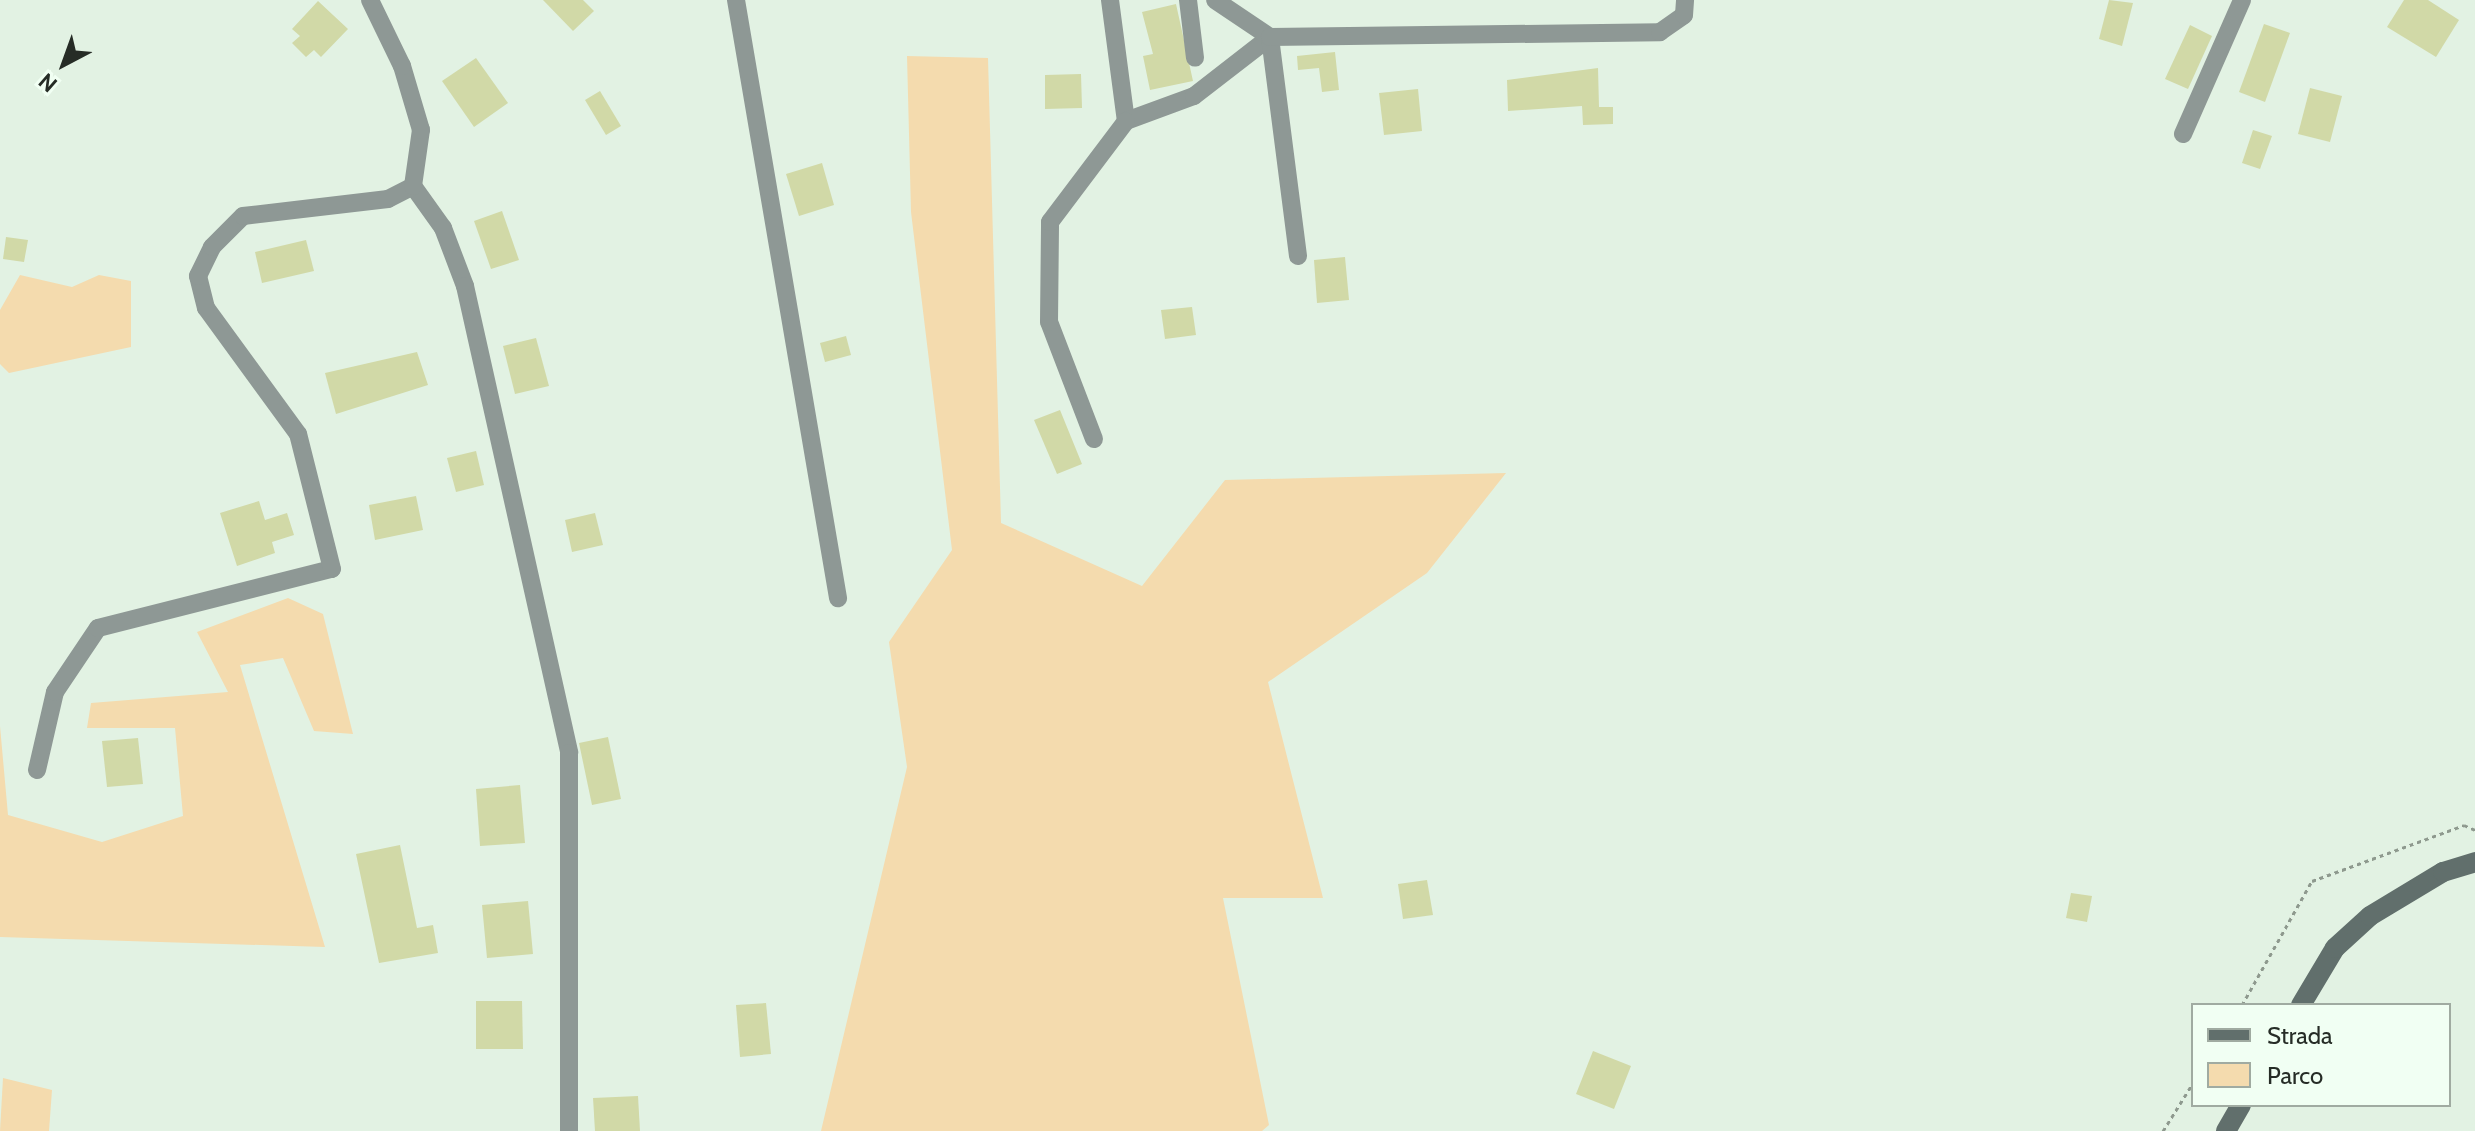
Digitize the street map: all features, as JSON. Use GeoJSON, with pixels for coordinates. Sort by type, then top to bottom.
{"type":"FeatureCollection","features":[{"type":"Feature","properties":{"kind":"street"},"geometry":{"type":"LineString","coordinates":[[370,0],[402,66],[421,130],[413,186],[443,228],[465,286],[569,753],[569,1131]]}},
{"type":"Feature","properties":{"kind":"street"},"geometry":{"type":"LineString","coordinates":[[736,0],[838,598]]}},
{"type":"Feature","properties":{"kind":"street"},"geometry":{"type":"LineString","coordinates":[[1110,0],[1126,121]]}},
{"type":"Feature","properties":{"kind":"street"},"geometry":{"type":"LineString","coordinates":[[1188,0],[1195,58]]}},
{"type":"Feature","properties":{"kind":"street"},"geometry":{"type":"LineString","coordinates":[[1215,0],[1270,37],[1660,32],[1684,15],[1685,0]]}},
{"type":"Feature","properties":{"kind":"street"},"geometry":{"type":"LineString","coordinates":[[2183,134],[2242,0]]}},
{"type":"Feature","properties":{"kind":"street"},"geometry":{"type":"LineString","coordinates":[[1094,439],[1049,322],[1050,222],[1126,121],[1194,96],[1270,37]]}},
{"type":"Feature","properties":{"kind":"street"},"geometry":{"type":"LineString","coordinates":[[1270,37],[1298,256]]}},
{"type":"Feature","properties":{"kind":"street"},"geometry":{"type":"LineString","coordinates":[[37,770],[55,692],[98,628],[332,569],[298,434],[206,308],[198,276],[212,247],[243,216],[388,199],[413,186]]}},
{"type":"Feature","properties":{"kind":"street"},"geometry":{"type":"LineString","coordinates":[[2302,1003],[2335,948],[2370,916],[2443,872],[2475,862]]}},
{"type":"Feature","properties":{"kind":"street"},"geometry":{"type":"LineString","coordinates":[[2226,1131],[2240,1107]]}},
{"type":"Feature","properties":{"kind":"path"},"geometry":{"type":"LineString","coordinates":[[2243,1003],[2312,881],[2464,825],[2475,830]]}},
{"type":"Feature","properties":{"kind":"path"},"geometry":{"type":"LineString","coordinates":[[2163,1131],[2191,1086]]}},
{"type":"Feature","properties":{"kind":"green space"},"geometry":{"type":"Polygon","coordinates":[[[907,56],[988,58],[1001,523],[1142,586],[1225,480],[1506,473],[1427,573],[1268,682],[1323,898],[1223,898],[1269,1125],[1262,1131],[821,1131],[907,767],[889,642],[952,550],[911,212],[907,56]]]}},
{"type":"Feature","properties":{"kind":"green space"},"geometry":{"type":"Polygon","coordinates":[[[20,275],[72,287],[99,275],[131,281],[131,347],[9,373],[0,364],[0,310],[20,275]]]}},
{"type":"Feature","properties":{"kind":"green space"},"geometry":{"type":"Polygon","coordinates":[[[288,598],[323,614],[353,734],[314,731],[283,658],[240,665],[325,947],[0,937],[0,726],[8,815],[102,842],[183,816],[175,728],[87,728],[91,703],[228,692],[197,632],[288,598]]]}},
{"type":"Feature","properties":{"kind":"green space"},"geometry":{"type":"Polygon","coordinates":[[[3,1078],[52,1090],[49,1131],[0,1131],[3,1078]]]}},
{"type":"Feature","properties":{"kind":"building"},"geometry":{"type":"Polygon","coordinates":[[[543,0],[583,0],[594,11],[573,31],[543,0]]]}},
{"type":"Feature","properties":{"kind":"building"},"geometry":{"type":"Polygon","coordinates":[[[2109,0],[2133,3],[2122,46],[2099,39],[2109,0]]]}},
{"type":"Feature","properties":{"kind":"building"},"geometry":{"type":"Polygon","coordinates":[[[2404,0],[2428,0],[2459,20],[2436,57],[2387,27],[2404,0]]]}},
{"type":"Feature","properties":{"kind":"building"},"geometry":{"type":"Polygon","coordinates":[[[318,1],[348,29],[321,57],[314,50],[306,57],[292,43],[300,36],[292,29],[318,1]]]}},
{"type":"Feature","properties":{"kind":"building"},"geometry":{"type":"Polygon","coordinates":[[[1176,4],[1193,81],[1150,90],[1143,56],[1153,54],[1142,12],[1176,4]]]}},
{"type":"Feature","properties":{"kind":"building"},"geometry":{"type":"Polygon","coordinates":[[[2264,24],[2290,33],[2265,102],[2239,92],[2264,24]]]}},
{"type":"Feature","properties":{"kind":"building"},"geometry":{"type":"Polygon","coordinates":[[[2190,25],[2212,36],[2188,89],[2165,79],[2190,25]]]}},
{"type":"Feature","properties":{"kind":"building"},"geometry":{"type":"Polygon","coordinates":[[[1335,52],[1339,90],[1322,92],[1319,68],[1298,70],[1297,56],[1335,52]]]}},
{"type":"Feature","properties":{"kind":"building"},"geometry":{"type":"Polygon","coordinates":[[[476,58],[508,103],[474,127],[442,81],[476,58]]]}},
{"type":"Feature","properties":{"kind":"building"},"geometry":{"type":"Polygon","coordinates":[[[1598,68],[1599,107],[1613,107],[1613,124],[1583,125],[1582,106],[1508,111],[1507,80],[1598,68]]]}},
{"type":"Feature","properties":{"kind":"building"},"geometry":{"type":"Polygon","coordinates":[[[1081,74],[1082,108],[1045,109],[1045,75],[1081,74]]]}},
{"type":"Feature","properties":{"kind":"building"},"geometry":{"type":"Polygon","coordinates":[[[2310,88],[2342,96],[2330,142],[2298,134],[2310,88]]]}},
{"type":"Feature","properties":{"kind":"building"},"geometry":{"type":"Polygon","coordinates":[[[1418,89],[1422,131],[1384,135],[1379,93],[1418,89]]]}},
{"type":"Feature","properties":{"kind":"building"},"geometry":{"type":"Polygon","coordinates":[[[600,91],[621,126],[606,135],[585,100],[600,91]]]}},
{"type":"Feature","properties":{"kind":"building"},"geometry":{"type":"Polygon","coordinates":[[[2253,130],[2272,136],[2260,169],[2242,163],[2253,130]]]}},
{"type":"Feature","properties":{"kind":"building"},"geometry":{"type":"Polygon","coordinates":[[[822,163],[834,205],[799,216],[786,174],[822,163]]]}},
{"type":"Feature","properties":{"kind":"building"},"geometry":{"type":"Polygon","coordinates":[[[502,211],[519,260],[491,269],[474,221],[502,211]]]}},
{"type":"Feature","properties":{"kind":"building"},"geometry":{"type":"Polygon","coordinates":[[[6,237],[28,240],[24,262],[3,259],[6,237]]]}},
{"type":"Feature","properties":{"kind":"building"},"geometry":{"type":"Polygon","coordinates":[[[306,240],[314,271],[262,283],[255,252],[306,240]]]}},
{"type":"Feature","properties":{"kind":"building"},"geometry":{"type":"Polygon","coordinates":[[[1345,257],[1349,300],[1317,303],[1314,260],[1345,257]]]}},
{"type":"Feature","properties":{"kind":"building"},"geometry":{"type":"Polygon","coordinates":[[[1192,307],[1196,335],[1165,339],[1161,310],[1192,307]]]}},
{"type":"Feature","properties":{"kind":"building"},"geometry":{"type":"Polygon","coordinates":[[[846,336],[851,355],[825,362],[820,343],[846,336]]]}},
{"type":"Feature","properties":{"kind":"building"},"geometry":{"type":"Polygon","coordinates":[[[536,338],[549,386],[515,394],[503,346],[536,338]]]}},
{"type":"Feature","properties":{"kind":"building"},"geometry":{"type":"Polygon","coordinates":[[[417,352],[428,385],[336,414],[325,373],[417,352]]]}},
{"type":"Feature","properties":{"kind":"building"},"geometry":{"type":"Polygon","coordinates":[[[1060,410],[1082,464],[1057,474],[1034,420],[1060,410]]]}},
{"type":"Feature","properties":{"kind":"building"},"geometry":{"type":"Polygon","coordinates":[[[476,451],[484,485],[456,492],[447,458],[476,451]]]}},
{"type":"Feature","properties":{"kind":"building"},"geometry":{"type":"Polygon","coordinates":[[[416,496],[423,530],[375,540],[369,505],[416,496]]]}},
{"type":"Feature","properties":{"kind":"building"},"geometry":{"type":"Polygon","coordinates":[[[259,501],[265,520],[287,513],[294,535],[272,542],[275,553],[237,566],[220,513],[259,501]]]}},
{"type":"Feature","properties":{"kind":"building"},"geometry":{"type":"Polygon","coordinates":[[[595,513],[603,545],[572,552],[565,520],[595,513]]]}},
{"type":"Feature","properties":{"kind":"building"},"geometry":{"type":"Polygon","coordinates":[[[608,737],[621,799],[592,805],[579,743],[608,737]]]}},
{"type":"Feature","properties":{"kind":"building"},"geometry":{"type":"Polygon","coordinates":[[[138,738],[143,784],[107,787],[102,741],[138,738]]]}},
{"type":"Feature","properties":{"kind":"building"},"geometry":{"type":"Polygon","coordinates":[[[520,785],[525,843],[480,846],[476,789],[520,785]]]}},
{"type":"Feature","properties":{"kind":"building"},"geometry":{"type":"Polygon","coordinates":[[[400,845],[417,928],[433,925],[438,953],[379,963],[356,854],[400,845]]]}},
{"type":"Feature","properties":{"kind":"building"},"geometry":{"type":"Polygon","coordinates":[[[1427,880],[1433,915],[1403,919],[1398,884],[1427,880]]]}},
{"type":"Feature","properties":{"kind":"building"},"geometry":{"type":"Polygon","coordinates":[[[2071,893],[2092,896],[2087,922],[2066,918],[2071,893]]]}},
{"type":"Feature","properties":{"kind":"building"},"geometry":{"type":"Polygon","coordinates":[[[528,901],[533,954],[487,958],[482,905],[528,901]]]}},
{"type":"Feature","properties":{"kind":"building"},"geometry":{"type":"Polygon","coordinates":[[[476,1001],[522,1001],[523,1049],[476,1049],[476,1001]]]}},
{"type":"Feature","properties":{"kind":"building"},"geometry":{"type":"Polygon","coordinates":[[[766,1003],[771,1054],[740,1057],[736,1005],[766,1003]]]}},
{"type":"Feature","properties":{"kind":"building"},"geometry":{"type":"Polygon","coordinates":[[[1593,1051],[1631,1066],[1614,1109],[1576,1094],[1593,1051]]]}},
{"type":"Feature","properties":{"kind":"building"},"geometry":{"type":"Polygon","coordinates":[[[638,1096],[640,1131],[595,1131],[593,1098],[638,1096]]]}}]}
